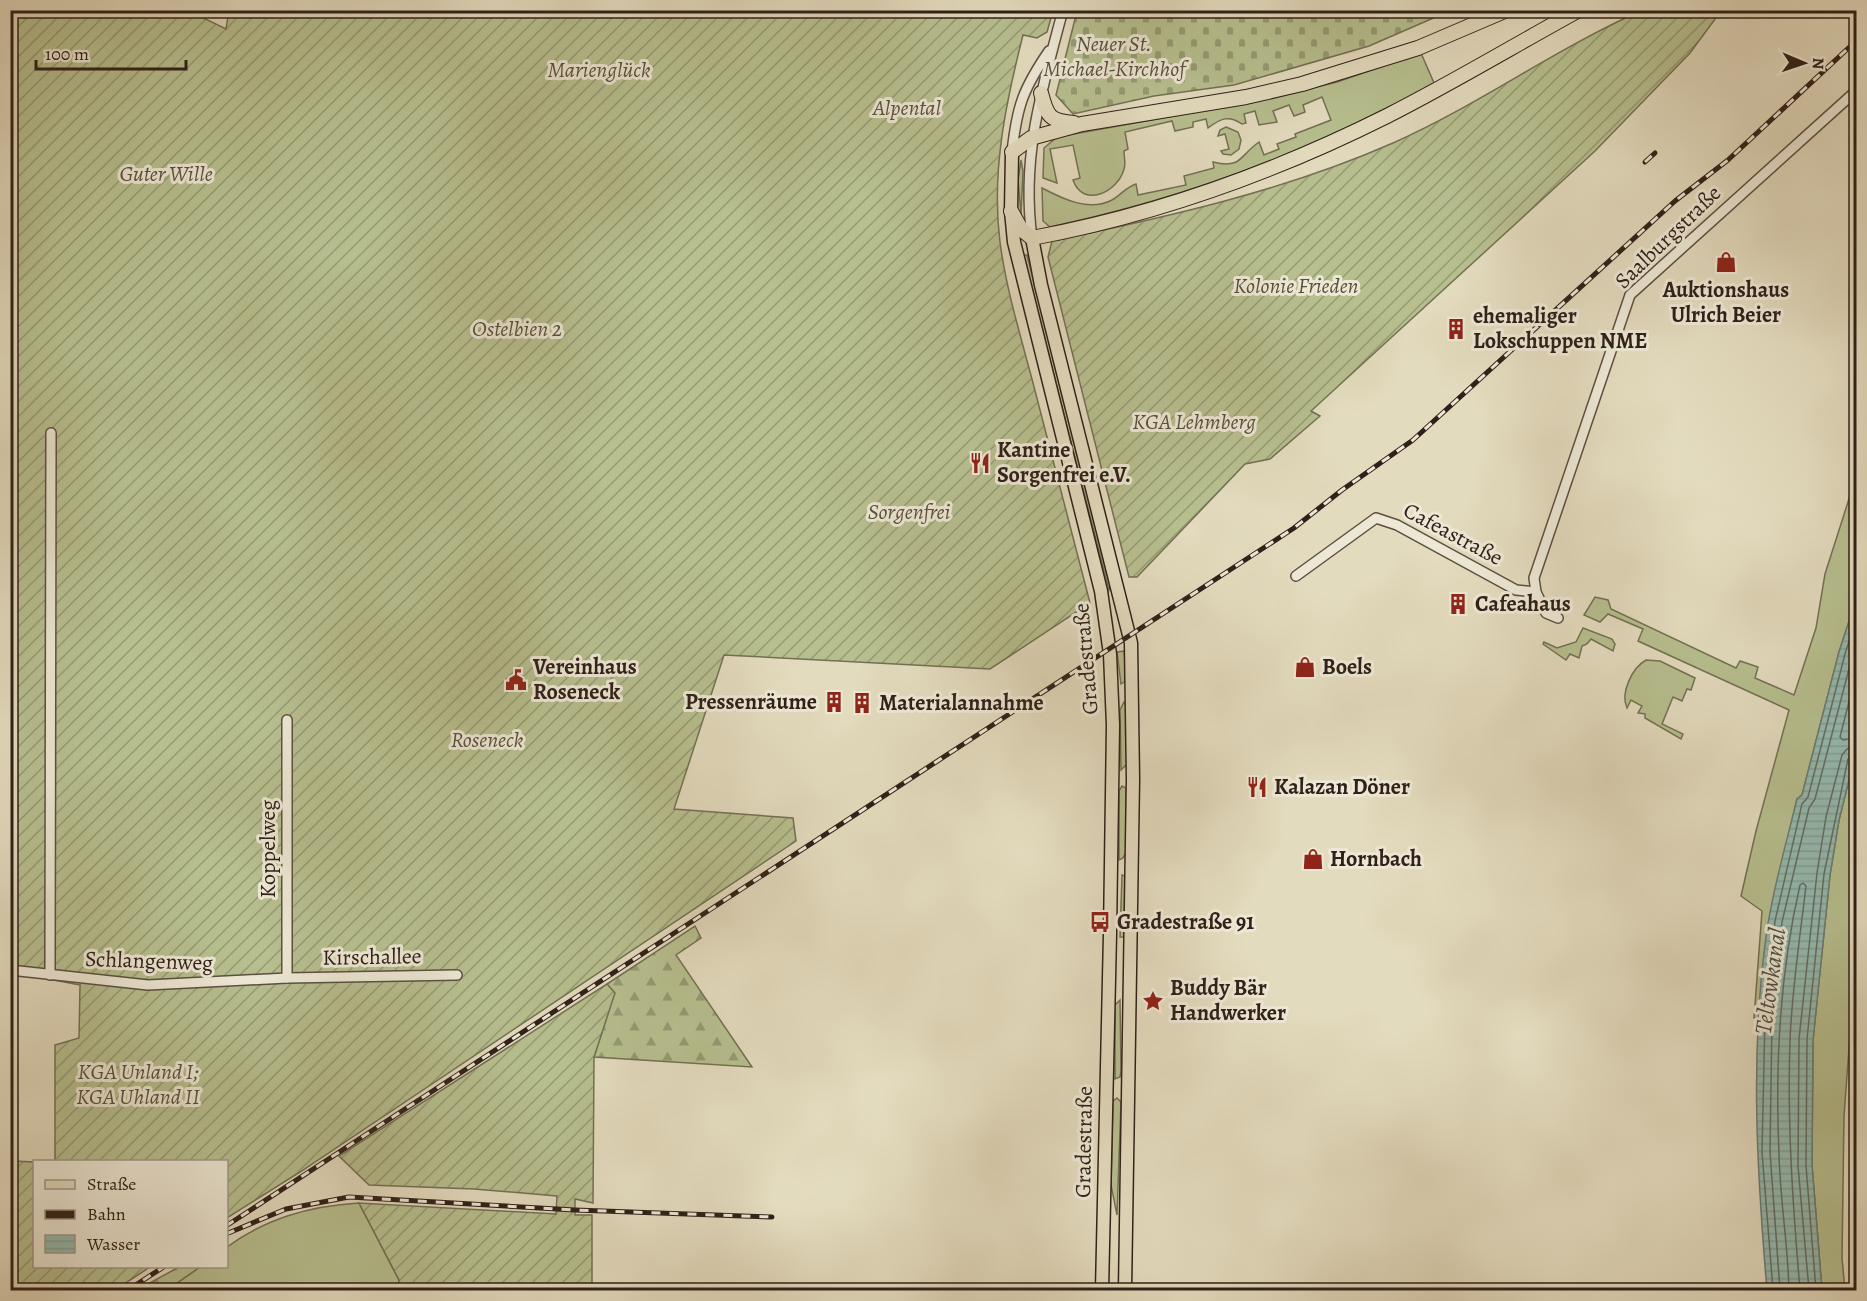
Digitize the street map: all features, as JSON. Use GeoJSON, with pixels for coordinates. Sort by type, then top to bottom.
{"type":"FeatureCollection","features":[{"type":"Feature","properties":{"kind":"highway"},"geometry":{"type":"LineString","coordinates":[[1012,152],[1031,138],[1082,124],[1246,97],[1302,84],[1418,48],[1507,10]]}},
{"type":"Feature","properties":{"kind":"highway"},"geometry":{"type":"LineString","coordinates":[[1011,211],[1021,229],[1032,238],[1148,210],[1264,172],[1387,116],[1579,10]]}},
{"type":"Feature","properties":{"kind":"highway"},"geometry":{"type":"LineString","coordinates":[[1041,93],[1046,110],[1052,118],[1058,122],[1082,124]]}},
{"type":"Feature","properties":{"kind":"main road","name":"Gradestraße"},"geometry":{"type":"LineString","coordinates":[[1012,152],[1011,211],[1018,263],[1101,591],[1110,654],[1113,725],[1111,928],[1102,1290]]}},
{"type":"Feature","properties":{"kind":"main road","name":"Gradestraße"},"geometry":{"type":"LineString","coordinates":[[1032,238],[1041,285],[1131,644],[1133,779],[1125,1290]]}},
{"type":"Feature","properties":{"kind":"street","name":"Gradestraße"},"geometry":{"type":"LineString","coordinates":[[1032,238],[1028,182],[1031,138],[1063,10]]}},
{"type":"Feature","properties":{"kind":"street","name":"Gradestraße"},"geometry":{"type":"LineString","coordinates":[[1012,152],[1016,115],[1023,94],[1054,44]]}},
{"type":"Feature","properties":{"kind":"street","name":"Saalburgstraße"},"geometry":{"type":"LineString","coordinates":[[1536,592],[1534,579],[1537,568],[1630,295],[1857,91]]}},
{"type":"Feature","properties":{"kind":"street"},"geometry":{"type":"LineString","coordinates":[[50,975],[51,433]]}},
{"type":"Feature","properties":{"kind":"street","name":"Cafeastraße"},"geometry":{"type":"LineString","coordinates":[[1296,576],[1376,518],[1397,525],[1516,590],[1536,592]]}},
{"type":"Feature","properties":{"kind":"street"},"geometry":{"type":"LineString","coordinates":[[1536,592],[1546,613],[1558,618]]}},
{"type":"Feature","properties":{"kind":"street","name":"Koppelweg"},"geometry":{"type":"LineString","coordinates":[[287,720],[287,978]]}},
{"type":"Feature","properties":{"kind":"street","name":"Schlangenweg"},"geometry":{"type":"LineString","coordinates":[[10,970],[147,985],[287,978]]}},
{"type":"Feature","properties":{"kind":"street","name":"Kirschallee"},"geometry":{"type":"LineString","coordinates":[[287,978],[457,975]]}},
{"type":"Feature","properties":{"kind":"green space"},"geometry":{"type":"Polygon","coordinates":[[[229,10],[1053,11],[1047,32],[1037,38],[1023,35],[1002,137],[997,190],[998,216],[1000,242],[1010,295],[1090,603],[990,669],[724,655],[674,809],[793,818],[796,841],[300,1172],[228,1217],[228,1160],[55,1160],[55,1045],[79,1038],[80,985],[11,972],[11,11],[189,11],[226,29],[229,10]]]}},
{"type":"Feature","properties":{"kind":"green space","name":"Kolonie Frieden"},"geometry":{"type":"Polygon","coordinates":[[[1643,10],[1721,11],[1690,53],[1595,151],[1311,411],[1320,416],[1270,459],[1245,464],[1137,577],[1129,577],[1048,257],[1052,241],[1225,201],[1352,160],[1425,128],[1579,41],[1643,10]]]}},
{"type":"Feature","properties":{"kind":"green space","name":"Neuer St. Michael-Kirchhof"},"geometry":{"type":"Polygon","coordinates":[[[1077,11],[1440,11],[1445,13],[1369,46],[1234,85],[1154,96],[1073,114],[1056,95],[1077,11]]]}},
{"type":"Feature","properties":{"kind":"green space"},"geometry":{"type":"Polygon","coordinates":[[[1421,53],[1434,83],[1341,131],[1248,170],[1152,201],[1050,227],[1043,221],[1042,188],[1076,203],[1094,205],[1112,200],[1136,184],[1138,195],[1186,185],[1184,176],[1214,168],[1213,162],[1230,164],[1235,162],[1259,142],[1264,155],[1279,149],[1277,144],[1296,137],[1295,134],[1331,120],[1322,97],[1303,105],[1305,112],[1294,116],[1289,105],[1273,111],[1277,122],[1259,125],[1255,111],[1244,114],[1246,123],[1242,124],[1233,119],[1225,119],[1208,128],[1206,119],[1193,122],[1193,127],[1175,131],[1172,121],[1125,132],[1128,149],[1124,151],[1125,167],[1120,177],[1108,190],[1092,195],[1084,194],[1073,180],[1080,178],[1073,145],[1050,149],[1057,183],[1043,178],[1044,148],[1057,137],[1268,99],[1337,82],[1421,53]]]}},
{"type":"Feature","properties":{"kind":"green space"},"geometry":{"type":"Polygon","coordinates":[[[1226,127],[1238,132],[1241,140],[1239,149],[1231,155],[1223,154],[1221,151],[1229,149],[1225,134],[1218,136],[1220,130],[1226,127]]]}},
{"type":"Feature","properties":{"kind":"green space"},"geometry":{"type":"Polygon","coordinates":[[[1021,160],[1023,171],[1021,215],[1018,180],[1021,160]]]}},
{"type":"Feature","properties":{"kind":"green space"},"geometry":{"type":"Polygon","coordinates":[[[1023,255],[1027,255],[1111,583],[1109,590],[1023,255]]]}},
{"type":"Feature","properties":{"kind":"green space"},"geometry":{"type":"Polygon","coordinates":[[[1856,477],[1856,600],[1839,652],[1802,795],[1797,799],[1769,920],[1759,1018],[1754,1018],[1762,911],[1741,896],[1789,710],[1638,641],[1643,629],[1608,614],[1600,622],[1584,615],[1595,597],[1608,600],[1611,609],[1736,668],[1740,661],[1758,667],[1755,678],[1794,695],[1816,628],[1825,574],[1856,477]]]}},
{"type":"Feature","properties":{"kind":"green space"},"geometry":{"type":"Polygon","coordinates":[[[1583,628],[1612,639],[1615,644],[1613,651],[1591,639],[1582,646],[1579,658],[1570,654],[1566,660],[1543,644],[1544,642],[1557,648],[1576,642],[1583,628]]]}},
{"type":"Feature","properties":{"kind":"green space"},"geometry":{"type":"Polygon","coordinates":[[[1124,651],[1127,680],[1121,684],[1117,652],[1124,651]]]}},
{"type":"Feature","properties":{"kind":"green space"},"geometry":{"type":"Polygon","coordinates":[[[1646,660],[1660,661],[1695,678],[1691,690],[1687,689],[1682,701],[1673,697],[1662,724],[1683,734],[1681,739],[1645,718],[1645,714],[1638,713],[1642,706],[1631,700],[1627,708],[1626,688],[1636,669],[1646,660]]]}},
{"type":"Feature","properties":{"kind":"green space"},"geometry":{"type":"Polygon","coordinates":[[[1124,702],[1128,708],[1127,764],[1121,770],[1120,710],[1124,702]]]}},
{"type":"Feature","properties":{"kind":"green space"},"geometry":{"type":"Polygon","coordinates":[[[1856,752],[1856,954],[1844,1116],[1842,1258],[1845,1290],[1822,1290],[1812,1165],[1813,1040],[1830,875],[1839,820],[1856,752]]]}},
{"type":"Feature","properties":{"kind":"green space"},"geometry":{"type":"Polygon","coordinates":[[[1122,786],[1126,788],[1126,853],[1119,860],[1119,791],[1122,786]]]}},
{"type":"Feature","properties":{"kind":"green space"},"geometry":{"type":"Polygon","coordinates":[[[1122,875],[1125,876],[1124,937],[1120,937],[1122,875]]]}},
{"type":"Feature","properties":{"kind":"green space"},"geometry":{"type":"Polygon","coordinates":[[[695,926],[701,938],[676,955],[752,1067],[594,1057],[614,994],[607,984],[695,926]]]}},
{"type":"Feature","properties":{"kind":"green space"},"geometry":{"type":"Polygon","coordinates":[[[607,984],[615,993],[594,1057],[593,1203],[575,1199],[575,1215],[592,1215],[592,1290],[399,1290],[399,1280],[359,1203],[556,1214],[557,1196],[474,1189],[369,1185],[339,1156],[607,984]]]}},
{"type":"Feature","properties":{"kind":"green space"},"geometry":{"type":"Polygon","coordinates":[[[1120,1000],[1121,1071],[1120,1077],[1115,1079],[1115,1005],[1120,1000]]]}},
{"type":"Feature","properties":{"kind":"green space"},"geometry":{"type":"Polygon","coordinates":[[[1117,1098],[1121,1102],[1117,1215],[1111,1185],[1113,1101],[1117,1098]]]}},
{"type":"Feature","properties":{"kind":"green space","name":"KGA Unland I; KGA Uhland II"},"geometry":{"type":"Polygon","coordinates":[[[11,1156],[12,1161],[33,1162],[33,1268],[148,1268],[115,1290],[11,1290],[11,1156]]]}},
{"type":"Feature","properties":{"kind":"green space"},"geometry":{"type":"Polygon","coordinates":[[[359,1203],[399,1280],[399,1290],[167,1290],[199,1268],[228,1268],[228,1246],[258,1228],[290,1215],[359,1203]]]}},
{"type":"Feature","properties":{"kind":"green space"},"geometry":{"type":"Polygon","coordinates":[[[177,1268],[199,1268],[167,1290],[148,1290],[146,1285],[177,1268]]]}},
{"type":"Feature","properties":{"kind":"water","name":"Teltowkanal"},"geometry":{"type":"Polygon","coordinates":[[[1856,600],[1856,752],[1839,820],[1830,875],[1813,1040],[1812,1165],[1822,1290],[1767,1290],[1760,1202],[1757,1114],[1758,1025],[1766,937],[1797,799],[1802,795],[1839,652],[1856,600]]]}},
{"type":"Feature","properties":{"kind":"railway"},"geometry":{"type":"LineString","coordinates":[[228,1225],[1294,528],[1342,490],[1413,440],[1675,201],[1728,160],[1856,41]]}},
{"type":"Feature","properties":{"kind":"railway"},"geometry":{"type":"LineString","coordinates":[[1645,162],[1655,153]]}},
{"type":"Feature","properties":{"kind":"railway"},"geometry":{"type":"LineString","coordinates":[[228,1233],[286,1209],[349,1197],[575,1210],[772,1217]]}},
{"type":"Feature","properties":{"kind":"railway"},"geometry":{"type":"LineString","coordinates":[[128,1290],[162,1268]]}},
{"type":"Feature","properties":{"kind":"place","name":"Auktionshaus Ulrich Beier"},"geometry":{"type":"Point","coordinates":[1726,262]}},
{"type":"Feature","properties":{"kind":"place","name":"ehemaliger Lokschuppen NME"},"geometry":{"type":"Point","coordinates":[1456,329]}},
{"type":"Feature","properties":{"kind":"place","name":"Kantine Sorgenfrei e.V."},"geometry":{"type":"Point","coordinates":[980,463]}},
{"type":"Feature","properties":{"kind":"place","name":"Cafeahaus"},"geometry":{"type":"Point","coordinates":[1458,604]}},
{"type":"Feature","properties":{"kind":"place","name":"Boels"},"geometry":{"type":"Point","coordinates":[1305,667]}},
{"type":"Feature","properties":{"kind":"place","name":"Vereinhaus Roseneck"},"geometry":{"type":"Point","coordinates":[516,680]}},
{"type":"Feature","properties":{"kind":"place","name":"Pressenräume"},"geometry":{"type":"Point","coordinates":[834,702]}},
{"type":"Feature","properties":{"kind":"place","name":"Materialannahme"},"geometry":{"type":"Point","coordinates":[862,703]}},
{"type":"Feature","properties":{"kind":"place","name":"Kalazan Döner"},"geometry":{"type":"Point","coordinates":[1257,787]}},
{"type":"Feature","properties":{"kind":"place","name":"Hornbach"},"geometry":{"type":"Point","coordinates":[1313,859]}},
{"type":"Feature","properties":{"kind":"place","name":"Gradestraße 91"},"geometry":{"type":"Point","coordinates":[1100,922]}},
{"type":"Feature","properties":{"kind":"place","name":"Buddy Bär Handwerker"},"geometry":{"type":"Point","coordinates":[1153,1001]}},
{"type":"Feature","properties":{"kind":"park label","name":"Marienglück"},"geometry":{"type":"Point","coordinates":[599,70]}},
{"type":"Feature","properties":{"kind":"park label","name":"Alpental"},"geometry":{"type":"Point","coordinates":[907,108]}},
{"type":"Feature","properties":{"kind":"park label","name":"Guter Wille"},"geometry":{"type":"Point","coordinates":[166,174]}},
{"type":"Feature","properties":{"kind":"park label","name":"Ostelbien 2"},"geometry":{"type":"Point","coordinates":[517,329]}},
{"type":"Feature","properties":{"kind":"park label","name":"KGA Lehmberg"},"geometry":{"type":"Point","coordinates":[1194,422]}},
{"type":"Feature","properties":{"kind":"park label","name":"Sorgenfrei"},"geometry":{"type":"Point","coordinates":[909,512]}},
{"type":"Feature","properties":{"kind":"park label","name":"Roseneck"},"geometry":{"type":"Point","coordinates":[487,740]}}]}
